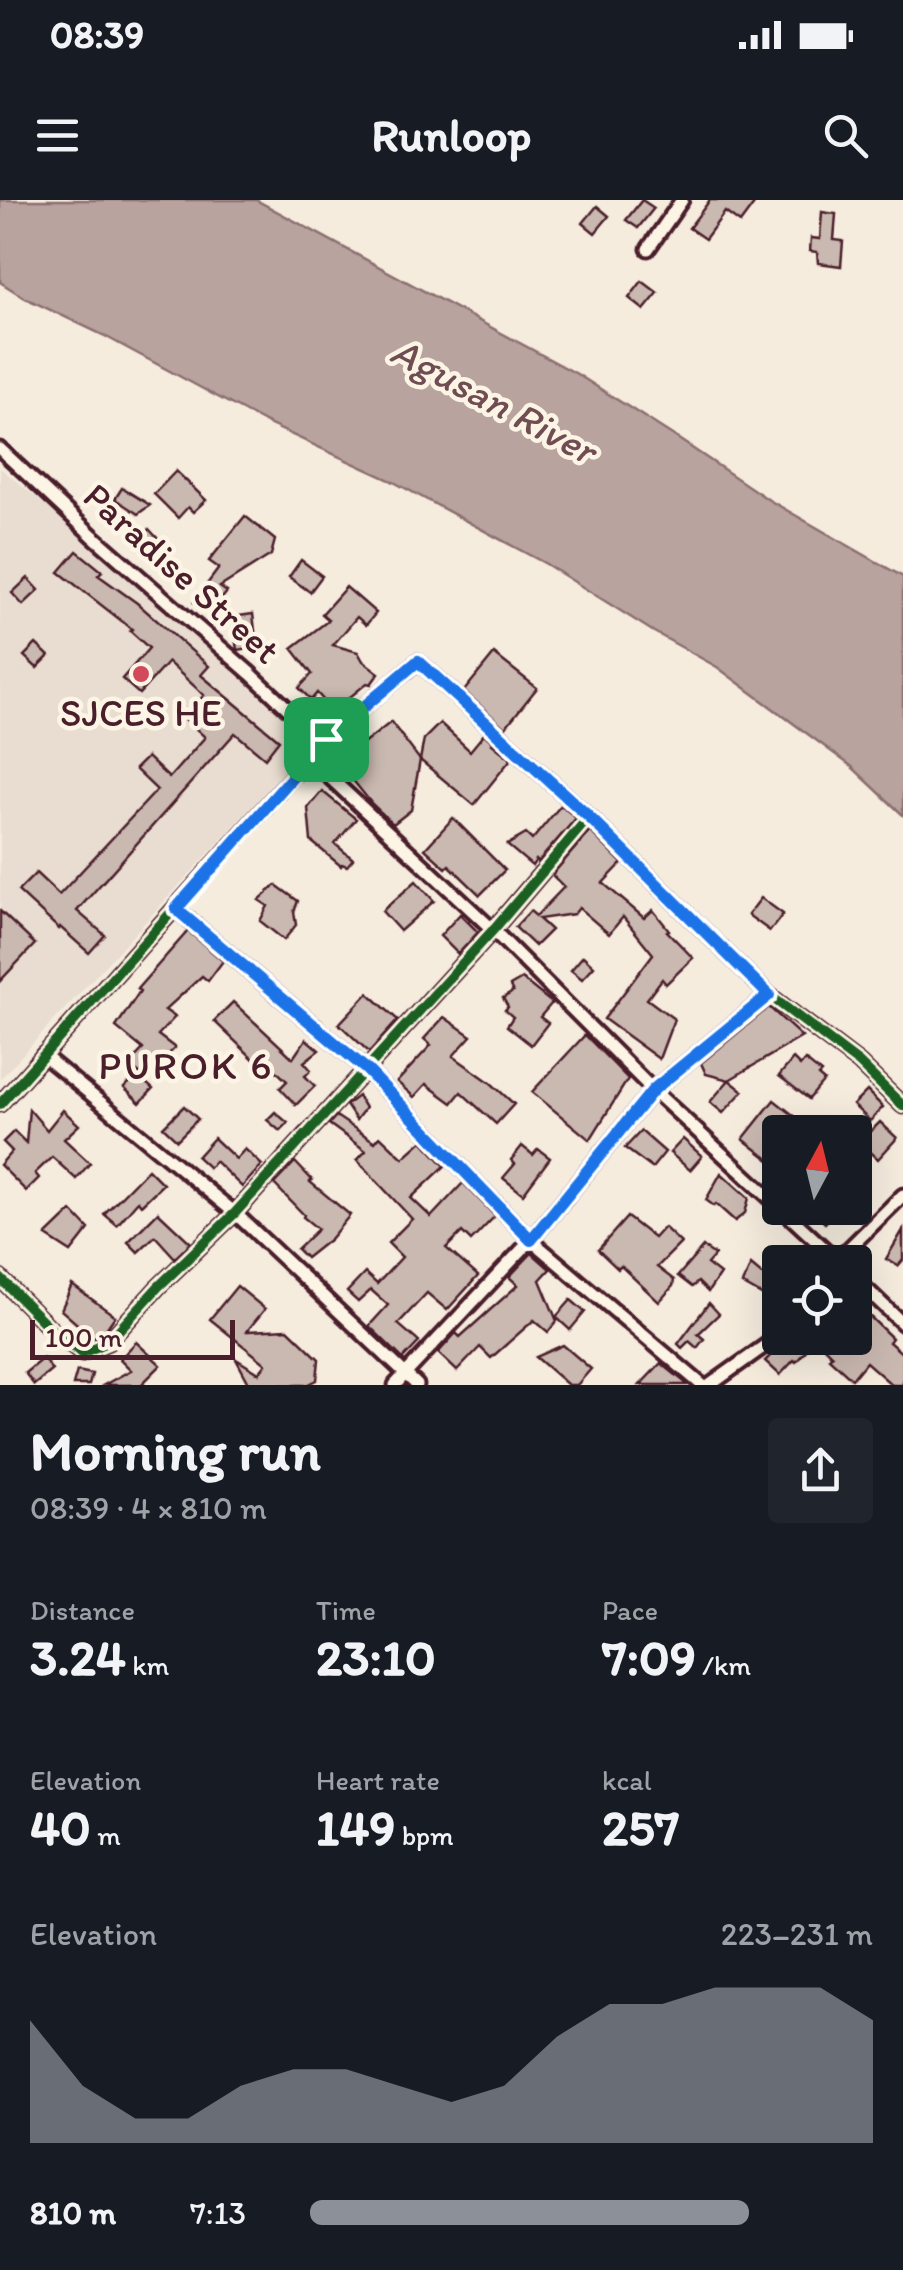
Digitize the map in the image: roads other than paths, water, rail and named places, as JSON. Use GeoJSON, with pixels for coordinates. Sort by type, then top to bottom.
{"type":"FeatureCollection","features":[{"type":"Feature","properties":{"kind":"street"},"geometry":{"type":"LineString","coordinates":[[648,249],[682,200]]}},
{"type":"Feature","properties":{"kind":"street","name":"Paradise Street"},"geometry":{"type":"LineString","coordinates":[[0,448],[301,721],[326,739]]}},
{"type":"Feature","properties":{"kind":"street"},"geometry":{"type":"LineString","coordinates":[[0,1104],[326,739],[418,661],[589,817],[769,995],[859,1063],[903,1106]]}},
{"type":"Feature","properties":{"kind":"street"},"geometry":{"type":"LineString","coordinates":[[310,759],[494,930],[653,1090],[819,1245]]}},
{"type":"Feature","properties":{"kind":"street"},"geometry":{"type":"LineString","coordinates":[[0,1278],[52,1330],[82,1353],[108,1342],[235,1213],[367,1070],[494,930],[589,817]]}},
{"type":"Feature","properties":{"kind":"street"},"geometry":{"type":"LineString","coordinates":[[176,909],[367,1070],[531,1240],[702,1385]]}},
{"type":"Feature","properties":{"kind":"street"},"geometry":{"type":"LineString","coordinates":[[395,1385],[531,1240],[653,1090],[769,995]]}},
{"type":"Feature","properties":{"kind":"street"},"geometry":{"type":"LineString","coordinates":[[43,1055],[235,1213],[417,1385]]}},
{"type":"Feature","properties":{"kind":"street"},"geometry":{"type":"LineString","coordinates":[[854,1245],[903,1195]]}},
{"type":"Feature","properties":{"kind":"street"},"geometry":{"type":"LineString","coordinates":[[872,1294],[903,1324]]}},
{"type":"Feature","properties":{"kind":"street"},"geometry":{"type":"LineString","coordinates":[[710,1385],[762,1348]]}},
{"type":"Feature","properties":{"kind":"water","name":"Agusan River"},"geometry":{"type":"Polygon","coordinates":[[[0,200],[256,200],[577,374],[769,500],[903,577],[903,815],[851,766],[717,667],[546,564],[390,480],[266,423],[0,282],[0,200]]]}},
{"type":"Feature","properties":{"kind":"place","name":"SJCES HE"},"geometry":{"type":"Point","coordinates":[141,674]}},
{"type":"Feature","properties":{"kind":"district","name":"PUROK 6"},"geometry":{"type":"Point","coordinates":[186,1065]}}]}
